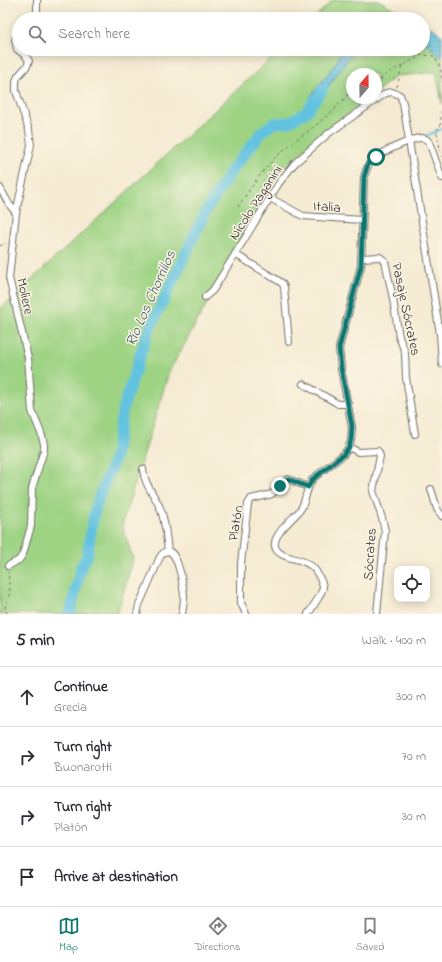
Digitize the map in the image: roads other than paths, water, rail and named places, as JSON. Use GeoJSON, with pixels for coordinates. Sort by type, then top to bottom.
{"type":"FeatureCollection","features":[{"type":"Feature","properties":{"kind":"street"},"geometry":{"type":"LineString","coordinates":[[37,0],[37,12]]}},
{"type":"Feature","properties":{"kind":"street","name":"Moliere"},"geometry":{"type":"LineString","coordinates":[[8,566],[19,560],[23,554],[31,521],[30,505],[32,488],[44,450],[41,433],[32,411],[28,358],[9,278],[16,213],[31,145],[29,130],[16,91],[16,81],[18,76],[27,66],[28,61],[26,56]]}},
{"type":"Feature","properties":{"kind":"street","name":"Nícolo Paganini"},"geometry":{"type":"LineString","coordinates":[[205,297],[213,290],[278,183],[302,156],[330,133],[386,93],[392,92],[400,95],[403,103],[409,141]]}},
{"type":"Feature","properties":{"kind":"street"},"geometry":{"type":"LineString","coordinates":[[308,614],[322,591],[322,583],[310,564],[280,553],[275,546],[276,538],[302,508],[308,487],[313,479],[344,454],[349,447],[352,433],[339,348],[360,273],[362,258],[364,177],[368,164],[376,157],[409,141],[420,138],[427,139],[442,178]]}},
{"type":"Feature","properties":{"kind":"street"},"geometry":{"type":"LineString","coordinates":[[409,141],[440,334],[442,364]]}},
{"type":"Feature","properties":{"kind":"street"},"geometry":{"type":"LineString","coordinates":[[0,188],[16,213]]}},
{"type":"Feature","properties":{"kind":"street","name":"Italia"},"geometry":{"type":"LineString","coordinates":[[270,198],[303,216],[310,218],[362,220]]}},
{"type":"Feature","properties":{"kind":"street"},"geometry":{"type":"LineString","coordinates":[[235,254],[282,282],[284,287],[289,342]]}},
{"type":"Feature","properties":{"kind":"street","name":"Pasaje Sócrates"},"geometry":{"type":"LineString","coordinates":[[362,258],[380,257],[385,261],[394,299],[399,337],[405,352],[406,378],[415,434]]}},
{"type":"Feature","properties":{"kind":"street"},"geometry":{"type":"LineString","coordinates":[[303,384],[338,404],[348,404]]}},
{"type":"Feature","properties":{"kind":"street","name":"Sócrates"},"geometry":{"type":"LineString","coordinates":[[349,447],[358,452],[378,451],[380,456],[373,491],[385,531],[377,614]]}},
{"type":"Feature","properties":{"kind":"street"},"geometry":{"type":"LineString","coordinates":[[142,469],[143,478],[163,514],[168,552]]}},
{"type":"Feature","properties":{"kind":"street","name":"Platón"},"geometry":{"type":"LineString","coordinates":[[246,614],[241,603],[241,562],[248,504],[252,499],[272,494],[288,479],[308,487]]}},
{"type":"Feature","properties":{"kind":"street"},"geometry":{"type":"LineString","coordinates":[[431,489],[437,509],[442,516]]}},
{"type":"Feature","properties":{"kind":"street"},"geometry":{"type":"LineString","coordinates":[[137,614],[139,605],[160,557],[163,553],[168,552],[173,553],[176,557],[179,570],[184,594],[182,614]]}},
{"type":"Feature","properties":{"kind":"water"},"geometry":{"type":"Polygon","coordinates":[[[430,27],[436,30],[442,36],[442,58],[430,47],[430,27]]]}},
{"type":"Feature","properties":{"kind":"water"},"geometry":{"type":"Polygon","coordinates":[[[339,56],[350,56],[317,103],[310,97],[336,63],[339,56]]]}},
{"type":"Feature","properties":{"kind":"waterway","name":"Río Los Chorrillos"},"geometry":{"type":"LineString","coordinates":[[70,614],[81,567],[87,556],[94,514],[100,494],[114,461],[123,408],[147,335],[206,211],[232,170],[263,131],[274,123],[289,122],[306,112],[323,89]]}},
{"type":"Feature","properties":{"kind":"waterway"},"geometry":{"type":"LineString","coordinates":[[423,137],[442,129]]}}]}
